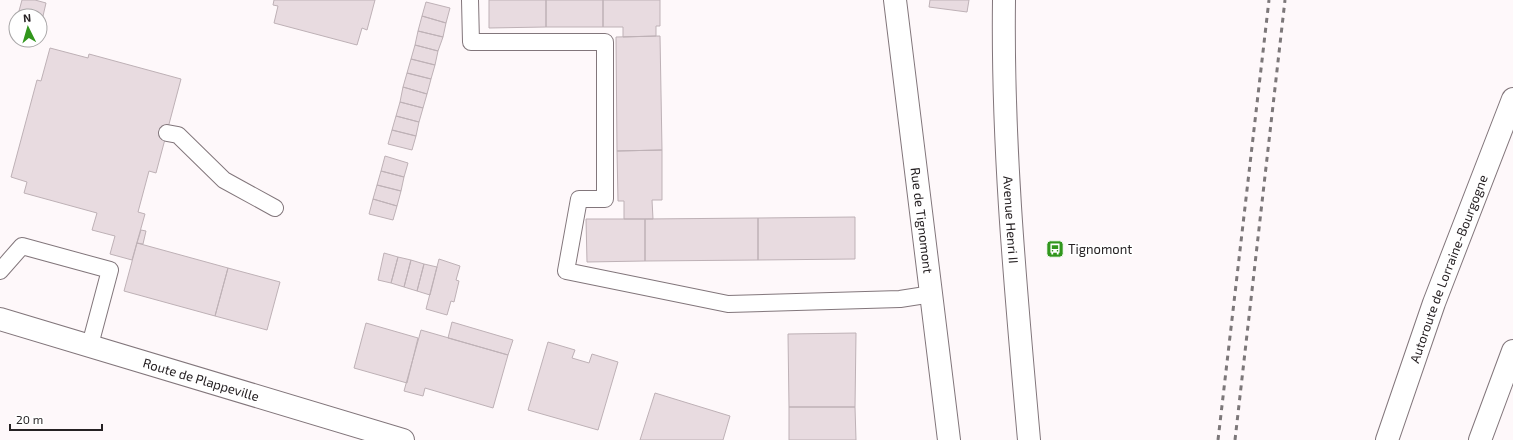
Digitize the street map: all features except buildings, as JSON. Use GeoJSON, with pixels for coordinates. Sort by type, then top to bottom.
{"type":"FeatureCollection","features":[{"type":"Feature","properties":{"kind":"main road","name":"Rue de Tignomont"},"geometry":{"type":"LineString","coordinates":[[895,0],[949,440]]}},
{"type":"Feature","properties":{"kind":"main road","name":"Avenue Henri II"},"geometry":{"type":"LineString","coordinates":[[1004,0],[1008,180],[1012,250],[1029,440]]}},
{"type":"Feature","properties":{"kind":"main road","name":"Autoroute de Lorraine-Bourgogne"},"geometry":{"type":"LineString","coordinates":[[1387,440],[1434,303],[1513,99]]}},
{"type":"Feature","properties":{"kind":"main road","name":"Route de Plappeville"},"geometry":{"type":"LineString","coordinates":[[0,319],[403,440]]}},
{"type":"Feature","properties":{"kind":"main road"},"geometry":{"type":"LineString","coordinates":[[1480,440],[1513,351]]}},
{"type":"Feature","properties":{"kind":"lane"},"geometry":{"type":"LineString","coordinates":[[470,0],[471,42],[605,42],[605,199],[580,199],[566,272],[728,304],[900,299],[932,294]]}},
{"type":"Feature","properties":{"kind":"lane"},"geometry":{"type":"LineString","coordinates":[[167,133],[178,135],[224,180],[275,208]]}},
{"type":"Feature","properties":{"kind":"lane"},"geometry":{"type":"LineString","coordinates":[[0,271],[22,246],[110,270],[90,345]]}},
{"type":"Feature","properties":{"kind":"railway"},"geometry":{"type":"LineString","coordinates":[[1218,440],[1269,0]]}},
{"type":"Feature","properties":{"kind":"railway"},"geometry":{"type":"LineString","coordinates":[[1235,440],[1285,0]]}},
{"type":"Feature","properties":{"kind":"place","name":"Tignomont"},"geometry":{"type":"Point","coordinates":[1055,249]}}]}
